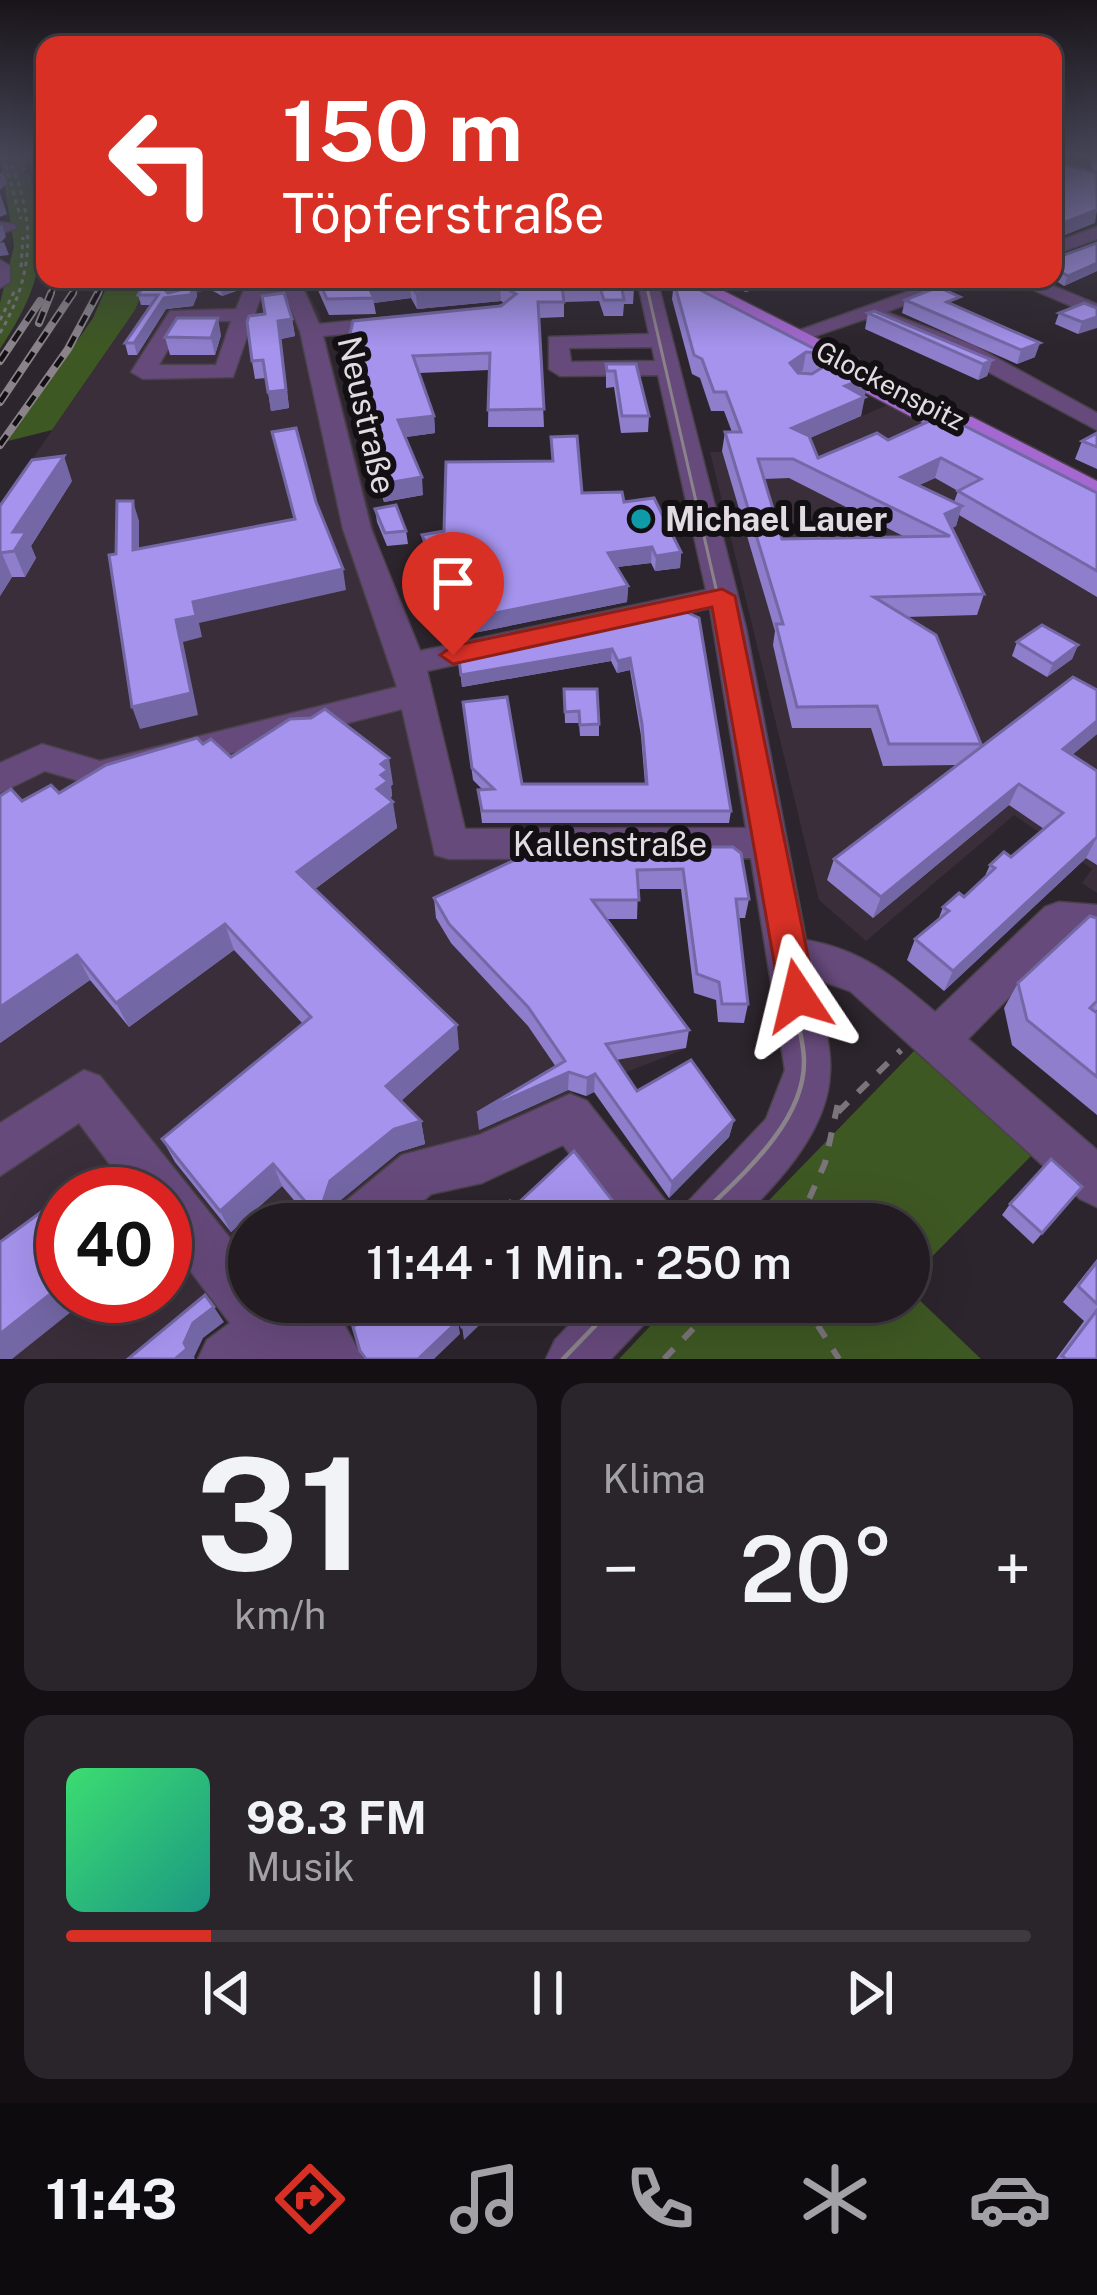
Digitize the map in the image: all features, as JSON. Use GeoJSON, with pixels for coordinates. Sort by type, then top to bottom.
{"type":"FeatureCollection","features":[{"type":"Feature","properties":{"kind":"main road","name":"Glockenspitz"},"geometry":{"type":"LineString","coordinates":[[674,288],[789,338],[1097,493]]}},
{"type":"Feature","properties":{"kind":"main road","name":"Glockenspitz"},"geometry":{"type":"LineString","coordinates":[[789,338],[834,371],[1097,503]]}},
{"type":"Feature","properties":{"kind":"street"},"geometry":{"type":"LineString","coordinates":[[1062,246],[1097,233]]}},
{"type":"Feature","properties":{"kind":"street"},"geometry":{"type":"LineString","coordinates":[[0,281],[2,234]]}},
{"type":"Feature","properties":{"kind":"street"},"geometry":{"type":"LineString","coordinates":[[173,294],[193,288]]}},
{"type":"Feature","properties":{"kind":"street"},"geometry":{"type":"LineString","coordinates":[[243,314],[252,291],[267,288]]}},
{"type":"Feature","properties":{"kind":"street","name":"Neustraße"},"geometry":{"type":"LineString","coordinates":[[293,288],[311,332],[357,529],[412,679],[449,844]]}},
{"type":"Feature","properties":{"kind":"street"},"geometry":{"type":"LineString","coordinates":[[665,288],[666,354],[722,596],[806,1035],[806,1092],[781,1140],[722,1203]]}},
{"type":"Feature","properties":{"kind":"street"},"geometry":{"type":"LineString","coordinates":[[789,338],[866,312],[917,288]]}},
{"type":"Feature","properties":{"kind":"street"},"geometry":{"type":"LineString","coordinates":[[1040,288],[1097,311]]}},
{"type":"Feature","properties":{"kind":"street"},"geometry":{"type":"LineString","coordinates":[[866,312],[964,350],[1097,423]]}},
{"type":"Feature","properties":{"kind":"street"},"geometry":{"type":"LineString","coordinates":[[311,332],[406,322]]}},
{"type":"Feature","properties":{"kind":"street"},"geometry":{"type":"LineString","coordinates":[[557,336],[560,369],[666,354]]}},
{"type":"Feature","properties":{"kind":"street"},"geometry":{"type":"LineString","coordinates":[[0,779],[42,757],[100,774],[412,679],[722,596]]}},
{"type":"Feature","properties":{"kind":"street","name":"Kallenstraße"},"geometry":{"type":"LineString","coordinates":[[449,844],[770,843]]}},
{"type":"Feature","properties":{"kind":"street"},"geometry":{"type":"LineString","coordinates":[[937,1040],[1059,920],[1088,920],[1097,927]]}},
{"type":"Feature","properties":{"kind":"street"},"geometry":{"type":"LineString","coordinates":[[790,956],[842,965],[937,1040],[1097,1182]]}},
{"type":"Feature","properties":{"kind":"street"},"geometry":{"type":"LineString","coordinates":[[0,1153],[84,1092],[142,1167]]}},
{"type":"Feature","properties":{"kind":"street"},"geometry":{"type":"LineString","coordinates":[[383,1203],[419,1172],[482,1159],[570,1117],[639,1203]]}},
{"type":"Feature","properties":{"kind":"street"},"geometry":{"type":"LineString","coordinates":[[192,1232],[292,1359]]}},
{"type":"Feature","properties":{"kind":"street"},"geometry":{"type":"LineString","coordinates":[[310,1323],[335,1359]]}},
{"type":"Feature","properties":{"kind":"street"},"geometry":{"type":"LineString","coordinates":[[574,1359],[608,1323]]}},
{"type":"Feature","properties":{"kind":"street"},"geometry":{"type":"LineString","coordinates":[[226,1359],[242,1345],[253,1359]]}},
{"type":"Feature","properties":{"kind":"path"},"geometry":{"type":"LineString","coordinates":[[0,304],[17,304],[0,333]]}},
{"type":"Feature","properties":{"kind":"path"},"geometry":{"type":"LineString","coordinates":[[810,1203],[838,1112]]}},
{"type":"Feature","properties":{"kind":"path"},"geometry":{"type":"LineString","coordinates":[[664,1359],[699,1323]]}},
{"type":"Feature","properties":{"kind":"path"},"geometry":{"type":"LineString","coordinates":[[816,1323],[839,1359]]}},
{"type":"Feature","properties":{"kind":"shaded area"},"geometry":{"type":"Polygon","coordinates":[[[144,288],[306,288],[320,315],[378,543],[428,665],[459,836],[527,839],[685,1049],[528,1111],[411,1203],[228,1203],[228,1293],[192,1319],[192,1167],[36,1167],[36,1323],[187,1323],[143,1359],[0,1359],[0,506],[135,310],[144,288]]]}},
{"type":"Feature","properties":{"kind":"shaded area"},"geometry":{"type":"Polygon","coordinates":[[[890,404],[1097,513],[1097,893],[1082,883],[1092,869],[1014,815],[866,941],[819,900],[710,452],[779,451],[890,404]]]}},
{"type":"Feature","properties":{"kind":"green space"},"geometry":{"type":"Polygon","coordinates":[[[10,219],[36,219],[33,285],[0,349],[0,303],[14,246],[10,219]]]}},
{"type":"Feature","properties":{"kind":"green space"},"geometry":{"type":"Polygon","coordinates":[[[106,288],[144,288],[135,310],[52,430],[8,441],[93,318],[106,288]]]}},
{"type":"Feature","properties":{"kind":"green space"},"geometry":{"type":"Polygon","coordinates":[[[914,1051],[1032,1155],[930,1259],[930,1203],[766,1203],[914,1051]]]}},
{"type":"Feature","properties":{"kind":"green space"},"geometry":{"type":"Polygon","coordinates":[[[930,1310],[981,1359],[619,1359],[653,1323],[930,1323],[930,1310]]]}},
{"type":"Feature","properties":{"kind":"building"},"geometry":{"type":"Polygon","coordinates":[[[1097,243],[1097,263],[1068,276],[1062,272],[1062,256],[1097,243]]]}},
{"type":"Feature","properties":{"kind":"building"},"geometry":{"type":"Polygon","coordinates":[[[142,288],[163,288],[168,293],[194,288],[190,295],[164,298],[134,343],[125,343],[158,295],[138,295],[142,288]]]}},
{"type":"Feature","properties":{"kind":"building"},"geometry":{"type":"Polygon","coordinates":[[[322,288],[369,288],[374,298],[327,299],[322,288]]]}},
{"type":"Feature","properties":{"kind":"building"},"geometry":{"type":"Polygon","coordinates":[[[413,288],[468,288],[416,293],[413,288]]]}},
{"type":"Feature","properties":{"kind":"building"},"geometry":{"type":"Polygon","coordinates":[[[505,288],[562,288],[564,302],[538,302],[544,409],[488,410],[490,353],[413,356],[434,416],[398,420],[422,477],[382,484],[344,361],[353,321],[501,306],[516,294],[505,288]]]}},
{"type":"Feature","properties":{"kind":"building"},"geometry":{"type":"Polygon","coordinates":[[[600,288],[634,288],[622,289],[624,300],[604,300],[600,288]]]}},
{"type":"Feature","properties":{"kind":"building"},"geometry":{"type":"Polygon","coordinates":[[[676,288],[697,288],[869,377],[845,386],[865,397],[792,428],[809,436],[818,458],[877,433],[888,440],[943,415],[1097,493],[1097,571],[958,491],[981,479],[941,458],[901,477],[962,506],[945,514],[984,594],[874,597],[936,635],[981,744],[889,744],[877,706],[797,707],[776,624],[783,624],[725,432],[741,432],[726,392],[714,392],[702,359],[694,355],[676,288]],[[806,352],[790,363],[798,373],[812,374],[829,363],[821,353],[806,352]],[[758,459],[782,539],[950,536],[793,459],[758,459]]]}},
{"type":"Feature","properties":{"kind":"building"},"geometry":{"type":"Polygon","coordinates":[[[940,288],[960,297],[947,302],[1040,343],[1021,350],[905,300],[940,288]]]}},
{"type":"Feature","properties":{"kind":"building"},"geometry":{"type":"Polygon","coordinates":[[[284,293],[292,319],[278,321],[286,390],[268,392],[263,360],[252,361],[247,322],[249,316],[265,314],[262,296],[284,293]]]}},
{"type":"Feature","properties":{"kind":"building"},"geometry":{"type":"Polygon","coordinates":[[[1084,303],[1097,308],[1097,317],[1082,322],[1059,313],[1084,303]]]}},
{"type":"Feature","properties":{"kind":"building"},"geometry":{"type":"Polygon","coordinates":[[[874,311],[992,360],[983,364],[868,313],[874,311]]]}},
{"type":"Feature","properties":{"kind":"building"},"geometry":{"type":"Polygon","coordinates":[[[177,318],[218,318],[211,338],[165,337],[177,318]]]}},
{"type":"Feature","properties":{"kind":"building"},"geometry":{"type":"Polygon","coordinates":[[[606,364],[636,364],[649,416],[622,416],[615,371],[607,371],[606,364]]]}},
{"type":"Feature","properties":{"kind":"building"},"geometry":{"type":"Polygon","coordinates":[[[296,428],[316,502],[343,569],[193,602],[196,616],[176,620],[191,693],[132,707],[109,555],[116,554],[117,501],[133,501],[133,550],[295,519],[272,432],[296,428]]]}},
{"type":"Feature","properties":{"kind":"building"},"geometry":{"type":"Polygon","coordinates":[[[1097,433],[1097,447],[1082,441],[1097,433]]]}},
{"type":"Feature","properties":{"kind":"building"},"geometry":{"type":"Polygon","coordinates":[[[577,436],[582,493],[622,492],[624,502],[654,498],[681,552],[656,556],[652,547],[608,553],[628,586],[437,625],[429,605],[492,593],[479,563],[438,571],[422,535],[444,531],[446,462],[553,461],[551,437],[577,436]]]}},
{"type":"Feature","properties":{"kind":"building"},"geometry":{"type":"Polygon","coordinates":[[[64,456],[13,532],[26,532],[14,551],[0,553],[0,506],[32,460],[64,456]]]}},
{"type":"Feature","properties":{"kind":"building"},"geometry":{"type":"Polygon","coordinates":[[[396,505],[406,531],[385,533],[375,509],[396,505]]]}},
{"type":"Feature","properties":{"kind":"building"},"geometry":{"type":"Polygon","coordinates":[[[682,610],[699,618],[731,811],[482,811],[478,790],[494,789],[472,768],[463,702],[507,697],[522,784],[647,784],[642,724],[630,658],[618,661],[612,649],[461,675],[459,660],[682,610]]]}},
{"type":"Feature","properties":{"kind":"building"},"geometry":{"type":"Polygon","coordinates":[[[1042,625],[1078,645],[1053,664],[1017,642],[1042,625]]]}},
{"type":"Feature","properties":{"kind":"building"},"geometry":{"type":"Polygon","coordinates":[[[1073,677],[1097,690],[1097,721],[1063,749],[1097,771],[1097,837],[953,971],[915,939],[949,911],[943,907],[959,893],[964,897],[995,868],[990,865],[1004,852],[1011,857],[1063,813],[1019,784],[881,897],[834,859],[1073,677]]]}},
{"type":"Feature","properties":{"kind":"building"},"geometry":{"type":"Polygon","coordinates":[[[564,689],[597,689],[599,724],[580,725],[579,711],[565,712],[564,689]]]}},
{"type":"Feature","properties":{"kind":"building"},"geometry":{"type":"Polygon","coordinates":[[[325,709],[389,758],[381,764],[388,770],[381,775],[388,781],[377,789],[393,802],[297,872],[457,1025],[386,1086],[421,1121],[394,1129],[330,1181],[323,1203],[307,1203],[273,1164],[220,1211],[192,1176],[192,1167],[185,1167],[162,1139],[311,1017],[225,924],[116,1003],[77,955],[0,1007],[0,796],[11,789],[22,801],[51,785],[59,793],[106,765],[197,738],[203,744],[211,739],[231,757],[290,719],[311,718],[325,709]]]}},
{"type":"Feature","properties":{"kind":"building"},"geometry":{"type":"Polygon","coordinates":[[[542,847],[733,847],[741,853],[749,899],[736,899],[748,1004],[722,1004],[719,982],[697,974],[683,869],[637,870],[639,900],[592,900],[689,1030],[606,1044],[637,1091],[691,1060],[734,1120],[672,1182],[595,1074],[587,1078],[569,1072],[477,1113],[565,1061],[528,1007],[449,924],[434,898],[542,847]]]}},
{"type":"Feature","properties":{"kind":"building"},"geometry":{"type":"Polygon","coordinates":[[[1090,916],[1097,918],[1097,1001],[1090,1008],[1097,1013],[1097,1077],[1027,1020],[1018,983],[1090,916]]]}},
{"type":"Feature","properties":{"kind":"building"},"geometry":{"type":"Polygon","coordinates":[[[574,1151],[612,1200],[609,1203],[518,1203],[574,1151]]]}},
{"type":"Feature","properties":{"kind":"building"},"geometry":{"type":"Polygon","coordinates":[[[1051,1159],[1082,1187],[1042,1233],[1010,1204],[1051,1159]]]}},
{"type":"Feature","properties":{"kind":"building"},"geometry":{"type":"Polygon","coordinates":[[[36,1216],[36,1305],[0,1334],[0,1242],[36,1216]]]}},
{"type":"Feature","properties":{"kind":"building"},"geometry":{"type":"Polygon","coordinates":[[[1097,1262],[1097,1304],[1078,1286],[1097,1262]]]}},
{"type":"Feature","properties":{"kind":"building"},"geometry":{"type":"Polygon","coordinates":[[[205,1295],[214,1307],[193,1323],[184,1343],[187,1349],[175,1359],[128,1359],[171,1323],[192,1323],[192,1306],[205,1295]]]}},
{"type":"Feature","properties":{"kind":"building"},"geometry":{"type":"Polygon","coordinates":[[[1097,1310],[1097,1359],[1066,1359],[1062,1356],[1097,1310]]]}},
{"type":"Feature","properties":{"kind":"building"},"geometry":{"type":"Polygon","coordinates":[[[358,1323],[456,1323],[418,1359],[366,1359],[353,1327],[358,1323]]]}},
{"type":"Feature","properties":{"kind":"tram line"},"geometry":{"type":"LineString","coordinates":[[647,288],[726,632],[791,989]]}},
{"type":"Feature","properties":{"kind":"tram line"},"geometry":{"type":"LineString","coordinates":[[713,1203],[779,1131],[801,1086],[801,1034],[790,986]]}},
{"type":"Feature","properties":{"kind":"tram line"},"geometry":{"type":"LineString","coordinates":[[563,1359],[598,1323]]}},
{"type":"Feature","properties":{"kind":"railway"},"geometry":{"type":"LineString","coordinates":[[50,296],[53,288]]}},
{"type":"Feature","properties":{"kind":"railway"},"geometry":{"type":"LineString","coordinates":[[72,296],[76,288]]}},
{"type":"Feature","properties":{"kind":"railway"},"geometry":{"type":"LineString","coordinates":[[97,296],[101,288]]}},
{"type":"Feature","properties":{"kind":"railway"},"geometry":{"type":"LineString","coordinates":[[39,323],[51,293]]}},
{"type":"Feature","properties":{"kind":"railway"},"geometry":{"type":"LineString","coordinates":[[0,402],[73,293]]}},
{"type":"Feature","properties":{"kind":"railway"},"geometry":{"type":"LineString","coordinates":[[0,445],[68,349],[98,293]]}},
{"type":"Feature","properties":{"kind":"railway"},"geometry":{"type":"LineString","coordinates":[[0,361],[40,301]]}},
{"type":"Feature","properties":{"kind":"place","name":"Michael Lauer"},"geometry":{"type":"Point","coordinates":[641,519]}},
{"type":"Feature","properties":{"kind":"route"},"geometry":{"type":"LineString","coordinates":[[453,655],[722,596],[798,996]]}}]}
